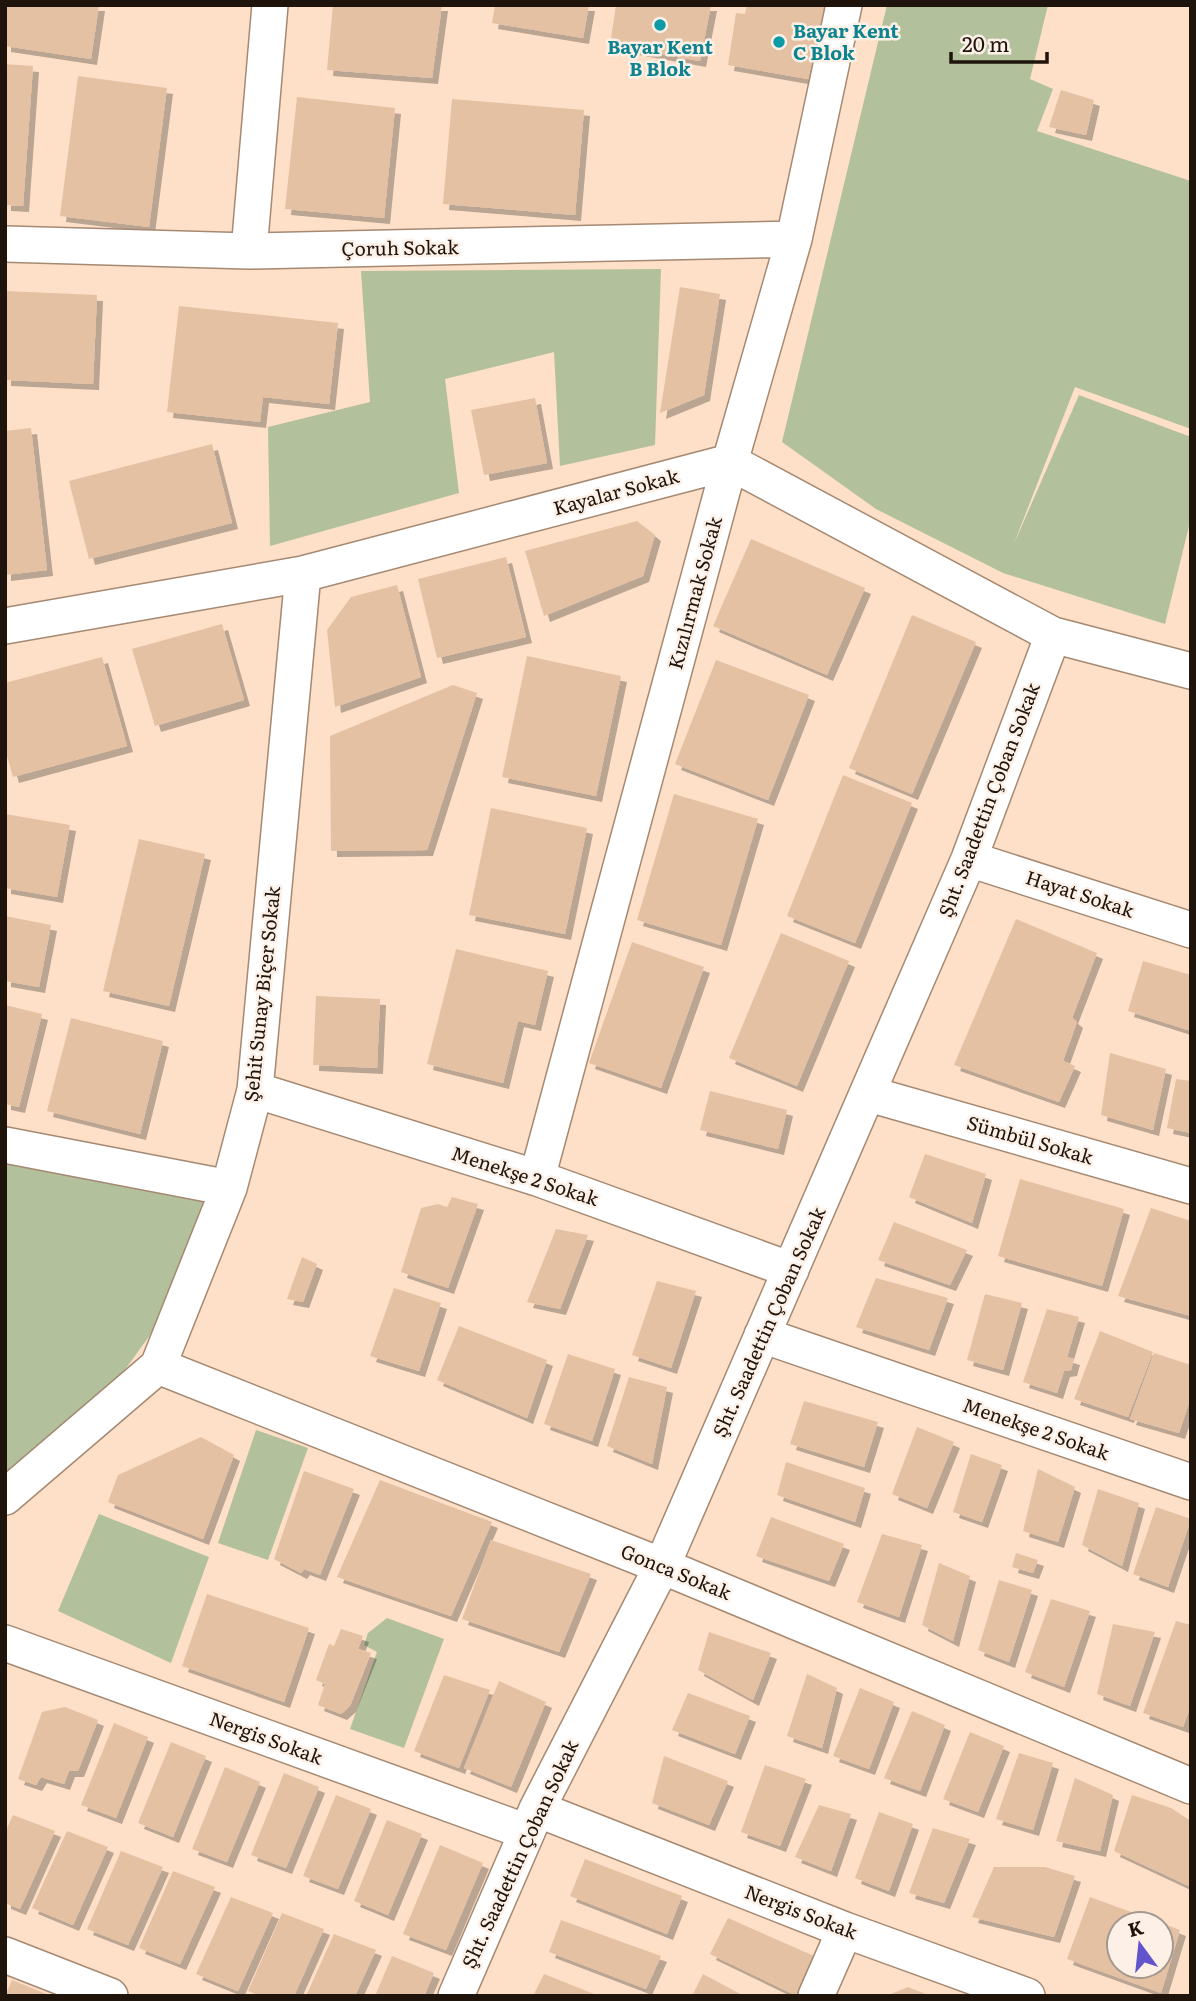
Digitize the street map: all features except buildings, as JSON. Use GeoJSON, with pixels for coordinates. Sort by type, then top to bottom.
{"type":"FeatureCollection","features":[{"type":"Feature","properties":{"kind":"street"},"geometry":{"type":"LineString","coordinates":[[248,251],[270,5]]}},
{"type":"Feature","properties":{"kind":"street","name":"Kızılırmak Sokak"},"geometry":{"type":"LineString","coordinates":[[537,1178],[730,462],[794,239],[844,5]]}},
{"type":"Feature","properties":{"kind":"street","name":"Çoruh Sokak"},"geometry":{"type":"LineString","coordinates":[[5,244],[248,251],[794,239]]}},
{"type":"Feature","properties":{"kind":"street"},"geometry":{"type":"LineString","coordinates":[[730,462],[1053,635],[1191,671]]}},
{"type":"Feature","properties":{"kind":"street","name":"Kayalar Sokak"},"geometry":{"type":"LineString","coordinates":[[5,626],[303,573],[730,462]]}},
{"type":"Feature","properties":{"kind":"street","name":"Şehit Sunay Biçer Sokak"},"geometry":{"type":"LineString","coordinates":[[5,1497],[158,1366],[229,1188],[255,1090],[303,573]]}},
{"type":"Feature","properties":{"kind":"street","name":"Şht. Saadettin Çoban Sokak"},"geometry":{"type":"LineString","coordinates":[[456,1996],[532,1820],[662,1566],[869,1094],[968,859],[1053,635]]}},
{"type":"Feature","properties":{"kind":"street","name":"Hayat Sokak"},"geometry":{"type":"LineString","coordinates":[[968,859],[1191,930]]}},
{"type":"Feature","properties":{"kind":"street","name":"Menekşe 2 Sokak"},"geometry":{"type":"LineString","coordinates":[[255,1090],[537,1178],[791,1270]]}},
{"type":"Feature","properties":{"kind":"street","name":"Sümbül Sokak"},"geometry":{"type":"LineString","coordinates":[[869,1094],[1191,1186]]}},
{"type":"Feature","properties":{"kind":"street"},"geometry":{"type":"LineString","coordinates":[[5,1145],[229,1188]]}},
{"type":"Feature","properties":{"kind":"street","name":"Menekşe 2 Sokak"},"geometry":{"type":"LineString","coordinates":[[762,1335],[1191,1482]]}},
{"type":"Feature","properties":{"kind":"street","name":"Gonca Sokak"},"geometry":{"type":"LineString","coordinates":[[158,1366],[662,1566],[1191,1786]]}},
{"type":"Feature","properties":{"kind":"street","name":"Nergis Sokak"},"geometry":{"type":"LineString","coordinates":[[5,1643],[532,1820],[1027,1996]]}},
{"type":"Feature","properties":{"kind":"street"},"geometry":{"type":"LineString","coordinates":[[816,1996],[845,1930]]}},
{"type":"Feature","properties":{"kind":"street"},"geometry":{"type":"LineString","coordinates":[[5,1955],[110,1996]]}},
{"type":"Feature","properties":{"kind":"green space"},"geometry":{"type":"Polygon","coordinates":[[[887,5],[1048,5],[1030,79],[1053,89],[1037,131],[1191,181],[1191,429],[1075,387],[1013,546],[1079,395],[1191,437],[1191,518],[1165,624],[1003,573],[876,509],[782,442],[887,5]]]}},
{"type":"Feature","properties":{"kind":"green space"},"geometry":{"type":"Polygon","coordinates":[[[661,269],[655,445],[560,466],[554,352],[445,379],[459,493],[270,546],[268,427],[370,402],[361,271],[661,269]]]}},
{"type":"Feature","properties":{"kind":"green space"},"geometry":{"type":"Polygon","coordinates":[[[5,1155],[205,1198],[153,1331],[103,1400],[5,1479],[5,1155]]]}},
{"type":"Feature","properties":{"kind":"green space"},"geometry":{"type":"Polygon","coordinates":[[[256,1430],[308,1448],[268,1560],[218,1543],[256,1430]]]}},
{"type":"Feature","properties":{"kind":"green space"},"geometry":{"type":"Polygon","coordinates":[[[99,1514],[209,1557],[171,1663],[58,1611],[99,1514]]]}},
{"type":"Feature","properties":{"kind":"green space"},"geometry":{"type":"Polygon","coordinates":[[[387,1618],[444,1639],[404,1748],[350,1729],[377,1652],[364,1645],[368,1633],[387,1618]]]}},
{"type":"Feature","properties":{"kind":"place","name":"Bayar Kent B Blok"},"geometry":{"type":"Point","coordinates":[660,25]}},
{"type":"Feature","properties":{"kind":"place","name":"Bayar Kent C Blok"},"geometry":{"type":"Point","coordinates":[779,42]}}]}
